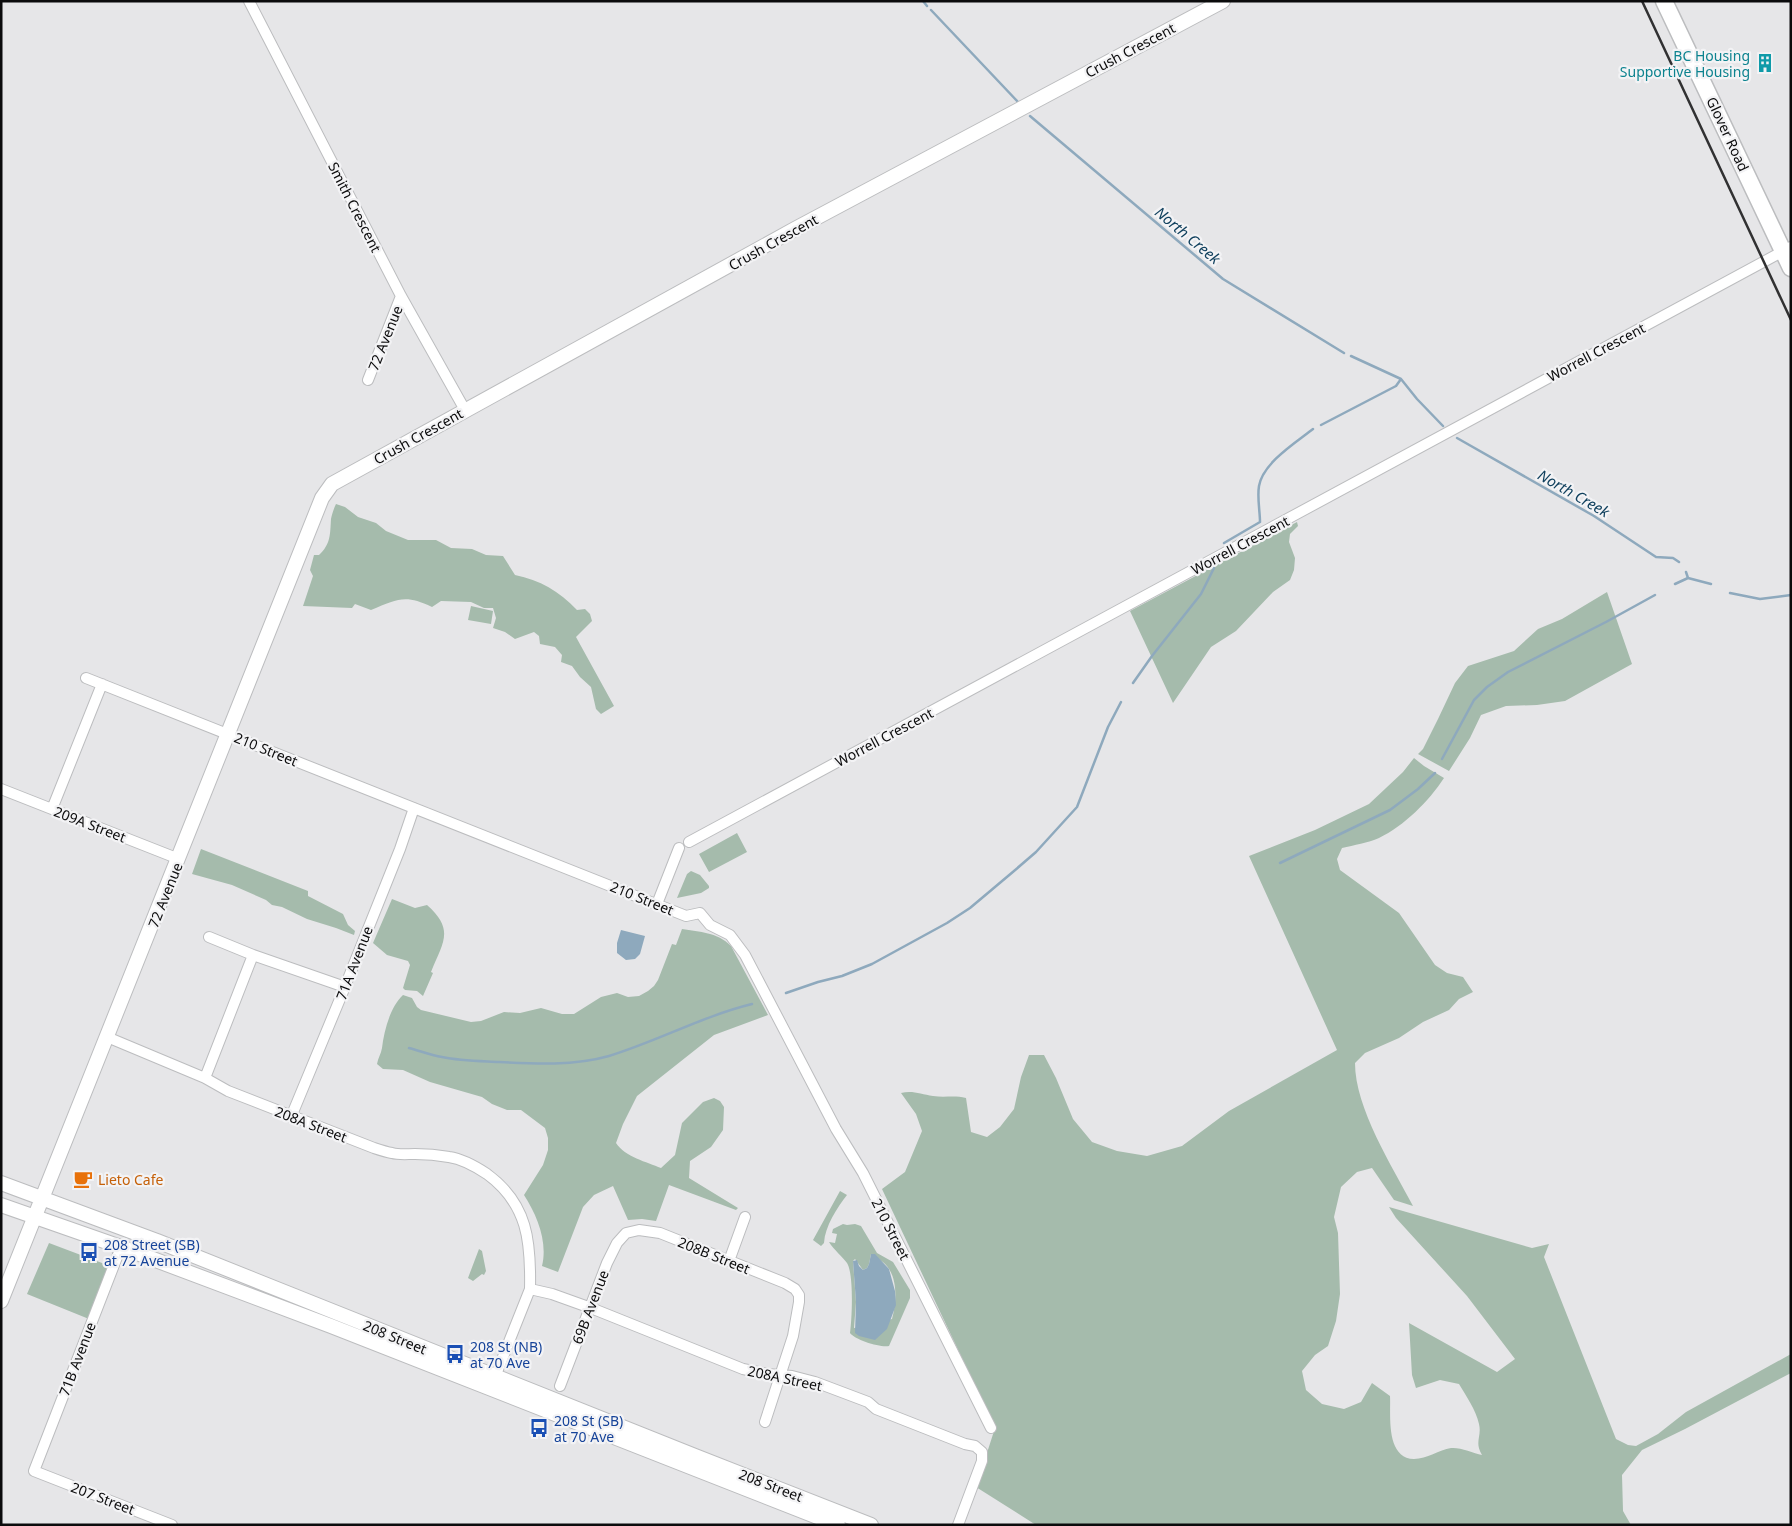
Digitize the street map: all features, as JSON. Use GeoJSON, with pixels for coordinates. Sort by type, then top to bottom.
{"type":"FeatureCollection","features":[{"type":"Feature","properties":{"kind":"highway","name":"Glover Road"},"geometry":{"type":"LineString","coordinates":[[1664,1],[1787,250],[1791,268]]}},
{"type":"Feature","properties":{"kind":"main road","name":"Crush Crescent"},"geometry":{"type":"LineString","coordinates":[[328,488],[338,480],[795,229],[1223,1]]}},
{"type":"Feature","properties":{"kind":"main road","name":"72 Avenue"},"geometry":{"type":"LineString","coordinates":[[1,1301],[318,508],[328,488]]}},
{"type":"Feature","properties":{"kind":"main road","name":"208 Street"},"geometry":{"type":"LineString","coordinates":[[1,1183],[158,1241],[838,1525]]}},
{"type":"Feature","properties":{"kind":"main road"},"geometry":{"type":"LineString","coordinates":[[1,1190],[17,1196],[41,1198]]}},
{"type":"Feature","properties":{"kind":"main road","name":"208 Street"},"geometry":{"type":"LineString","coordinates":[[1,1205],[493,1382],[871,1525]]}},
{"type":"Feature","properties":{"kind":"main road"},"geometry":{"type":"LineString","coordinates":[[34,1217],[50,1214],[120,1238],[158,1241]]}},
{"type":"Feature","properties":{"kind":"street","name":"Smith Crescent"},"geometry":{"type":"LineString","coordinates":[[249,1],[402,296],[465,410]]}},
{"type":"Feature","properties":{"kind":"street","name":"Worrell Crescent"},"geometry":{"type":"LineString","coordinates":[[689,842],[1787,250]]}},
{"type":"Feature","properties":{"kind":"street","name":"72 Avenue"},"geometry":{"type":"LineString","coordinates":[[368,380],[402,296]]}},
{"type":"Feature","properties":{"kind":"street","name":"210 Street"},"geometry":{"type":"LineString","coordinates":[[86,678],[686,916],[700,913],[710,925],[730,935],[738,944],[836,1129],[863,1173],[991,1428]]}},
{"type":"Feature","properties":{"kind":"street"},"geometry":{"type":"LineString","coordinates":[[52,809],[102,684]]}},
{"type":"Feature","properties":{"kind":"street","name":"209A Street"},"geometry":{"type":"LineString","coordinates":[[1,789],[179,859]]}},
{"type":"Feature","properties":{"kind":"street","name":"71A Avenue"},"geometry":{"type":"LineString","coordinates":[[290,1117],[345,987],[400,849],[414,808]]}},
{"type":"Feature","properties":{"kind":"street"},"geometry":{"type":"LineString","coordinates":[[657,904],[679,848]]}},
{"type":"Feature","properties":{"kind":"street"},"geometry":{"type":"LineString","coordinates":[[210,937],[253,955],[345,987]]}},
{"type":"Feature","properties":{"kind":"street"},"geometry":{"type":"LineString","coordinates":[[205,1078],[253,955]]}},
{"type":"Feature","properties":{"kind":"street","name":"208A Street"},"geometry":{"type":"LineString","coordinates":[[107,1037],[205,1078],[228,1091],[290,1117],[374,1148],[393,1154],[451,1157],[474,1166],[494,1180],[513,1200],[522,1219],[530,1250],[530,1289],[552,1294],[591,1308],[743,1369],[779,1376],[792,1376],[821,1384],[868,1402],[876,1409],[965,1444],[975,1446],[981,1451],[982,1461],[958,1525]]}},
{"type":"Feature","properties":{"kind":"street"},"geometry":{"type":"LineString","coordinates":[[729,1261],[745,1217]]}},
{"type":"Feature","properties":{"kind":"street","name":"208B Street"},"geometry":{"type":"LineString","coordinates":[[626,1233],[639,1230],[660,1233],[789,1285],[798,1292],[800,1299],[796,1320],[779,1376]]}},
{"type":"Feature","properties":{"kind":"street","name":"69B Avenue"},"geometry":{"type":"LineString","coordinates":[[560,1386],[607,1263],[617,1243],[626,1233]]}},
{"type":"Feature","properties":{"kind":"street","name":"71B Avenue"},"geometry":{"type":"LineString","coordinates":[[34,1471],[121,1247]]}},
{"type":"Feature","properties":{"kind":"street"},"geometry":{"type":"LineString","coordinates":[[493,1382],[530,1289]]}},
{"type":"Feature","properties":{"kind":"street"},"geometry":{"type":"LineString","coordinates":[[765,1422],[779,1376]]}},
{"type":"Feature","properties":{"kind":"street","name":"207 Street"},"geometry":{"type":"LineString","coordinates":[[34,1471],[172,1525]]}},
{"type":"Feature","properties":{"kind":"green space"},"geometry":{"type":"Polygon","coordinates":[[[336,504],[345,507],[358,517],[376,523],[386,531],[408,540],[436,540],[451,548],[472,549],[486,555],[503,556],[515,575],[549,587],[577,610],[585,609],[590,614],[592,621],[576,637],[614,706],[601,714],[596,709],[591,687],[572,666],[561,662],[562,655],[555,647],[540,644],[539,636],[534,632],[515,639],[505,632],[493,628],[496,618],[493,608],[484,608],[471,602],[441,601],[432,607],[408,599],[395,601],[371,610],[355,604],[352,608],[303,606],[313,576],[310,570],[314,555],[319,555],[328,543],[331,519],[336,504]]]}},
{"type":"Feature","properties":{"kind":"green space"},"geometry":{"type":"Polygon","coordinates":[[[1297,522],[1298,526],[1290,534],[1289,542],[1295,558],[1294,570],[1290,580],[1273,592],[1236,631],[1211,647],[1173,703],[1130,611],[1297,522]]]}},
{"type":"Feature","properties":{"kind":"green space"},"geometry":{"type":"Polygon","coordinates":[[[1607,592],[1632,664],[1565,701],[1537,705],[1506,706],[1481,715],[1470,738],[1449,771],[1418,754],[1423,749],[1455,683],[1468,666],[1514,651],[1538,629],[1562,619],[1607,592]]]}},
{"type":"Feature","properties":{"kind":"green space"},"geometry":{"type":"Polygon","coordinates":[[[471,606],[493,611],[491,624],[468,620],[471,606]]]}},
{"type":"Feature","properties":{"kind":"green space"},"geometry":{"type":"Polygon","coordinates":[[[1414,758],[1444,778],[1438,787],[1398,827],[1375,840],[1342,848],[1337,859],[1340,870],[1399,913],[1435,965],[1447,973],[1463,977],[1473,992],[1459,999],[1449,1010],[1423,1022],[1399,1038],[1365,1053],[1355,1063],[1361,1099],[1368,1117],[1385,1155],[1413,1206],[1394,1200],[1372,1168],[1357,1172],[1341,1187],[1334,1217],[1338,1233],[1340,1294],[1336,1321],[1328,1346],[1315,1355],[1302,1371],[1306,1390],[1322,1404],[1344,1409],[1361,1402],[1372,1383],[1390,1396],[1390,1424],[1394,1443],[1398,1451],[1405,1457],[1419,1459],[1451,1448],[1482,1455],[1478,1443],[1480,1429],[1478,1419],[1459,1384],[1440,1380],[1416,1388],[1412,1375],[1409,1323],[1497,1372],[1515,1359],[1467,1296],[1396,1218],[1389,1207],[1532,1248],[1549,1244],[1544,1257],[1616,1439],[1628,1445],[1636,1446],[1658,1434],[1686,1412],[1791,1354],[1791,1373],[1642,1450],[1622,1475],[1623,1511],[1631,1525],[1036,1525],[976,1487],[995,1428],[882,1189],[905,1172],[922,1131],[916,1114],[901,1093],[913,1092],[937,1097],[966,1098],[971,1132],[987,1137],[1000,1127],[1014,1109],[1021,1077],[1029,1055],[1044,1055],[1073,1119],[1092,1142],[1117,1151],[1147,1156],[1182,1146],[1229,1111],[1337,1050],[1249,856],[1315,830],[1369,804],[1403,772],[1414,758]]]}},
{"type":"Feature","properties":{"kind":"green space"},"geometry":{"type":"Polygon","coordinates":[[[737,833],[747,852],[709,872],[699,854],[737,833]]]}},
{"type":"Feature","properties":{"kind":"green space"},"geometry":{"type":"Polygon","coordinates":[[[201,849],[308,891],[308,896],[343,914],[348,925],[355,931],[354,935],[307,919],[282,907],[272,905],[266,900],[232,885],[192,874],[201,849]]]}},
{"type":"Feature","properties":{"kind":"green space"},"geometry":{"type":"Polygon","coordinates":[[[691,871],[700,875],[709,888],[701,893],[677,898],[687,874],[691,871]]]}},
{"type":"Feature","properties":{"kind":"green space"},"geometry":{"type":"Polygon","coordinates":[[[392,899],[415,908],[427,905],[436,914],[444,929],[442,944],[431,972],[433,973],[423,996],[417,991],[405,990],[403,988],[410,965],[408,961],[387,955],[373,943],[392,899]]]}},
{"type":"Feature","properties":{"kind":"green space"},"geometry":{"type":"Polygon","coordinates":[[[682,929],[714,935],[731,946],[768,1015],[714,1035],[637,1096],[616,1143],[625,1152],[661,1168],[675,1155],[682,1123],[703,1102],[714,1098],[720,1101],[724,1107],[723,1130],[711,1147],[690,1161],[689,1178],[738,1208],[736,1210],[669,1185],[656,1221],[628,1220],[613,1186],[594,1195],[583,1207],[558,1272],[542,1266],[544,1248],[540,1229],[524,1195],[543,1165],[548,1150],[548,1138],[545,1128],[521,1110],[507,1110],[492,1104],[482,1097],[430,1082],[403,1070],[383,1069],[377,1064],[391,1013],[403,995],[412,998],[421,1010],[471,1022],[481,1021],[504,1012],[520,1013],[541,1008],[562,1014],[574,1014],[601,997],[617,993],[628,997],[639,996],[654,986],[658,980],[672,944],[676,945],[682,929]]]}},
{"type":"Feature","properties":{"kind":"green space"},"geometry":{"type":"Polygon","coordinates":[[[840,1191],[847,1195],[832,1217],[824,1243],[821,1246],[813,1240],[840,1191]]]}},
{"type":"Feature","properties":{"kind":"green space"},"geometry":{"type":"Polygon","coordinates":[[[843,1224],[861,1226],[877,1253],[893,1262],[910,1290],[910,1298],[889,1346],[868,1343],[850,1333],[852,1308],[851,1277],[847,1263],[829,1242],[835,1243],[837,1234],[832,1233],[833,1229],[843,1224]],[[871,1254],[867,1268],[863,1270],[855,1259],[853,1261],[856,1302],[854,1328],[892,1319],[895,1300],[894,1281],[883,1262],[871,1254]]]}},
{"type":"Feature","properties":{"kind":"green space"},"geometry":{"type":"Polygon","coordinates":[[[49,1243],[110,1266],[89,1319],[27,1294],[49,1243]]]}},
{"type":"Feature","properties":{"kind":"green space"},"geometry":{"type":"Polygon","coordinates":[[[479,1249],[482,1251],[486,1271],[484,1275],[482,1274],[473,1281],[468,1278],[479,1249]]]}},
{"type":"Feature","properties":{"kind":"water"},"geometry":{"type":"Polygon","coordinates":[[[621,930],[645,936],[640,954],[635,959],[626,960],[617,953],[617,943],[621,930]]]}},
{"type":"Feature","properties":{"kind":"water"},"geometry":{"type":"Polygon","coordinates":[[[871,1254],[875,1254],[889,1269],[895,1291],[896,1305],[887,1329],[875,1340],[859,1336],[855,1333],[856,1302],[853,1261],[857,1260],[863,1270],[869,1264],[871,1254]]]}},
{"type":"Feature","properties":{"kind":"waterway","name":"North Creek"},"geometry":{"type":"LineString","coordinates":[[923,1],[927,6]]}},
{"type":"Feature","properties":{"kind":"waterway","name":"North Creek"},"geometry":{"type":"LineString","coordinates":[[931,10],[1018,102]]}},
{"type":"Feature","properties":{"kind":"waterway","name":"North Creek"},"geometry":{"type":"LineString","coordinates":[[1030,116],[1223,279],[1344,353]]}},
{"type":"Feature","properties":{"kind":"waterway","name":"North Creek"},"geometry":{"type":"LineString","coordinates":[[1351,356],[1401,379],[1443,426]]}},
{"type":"Feature","properties":{"kind":"waterway"},"geometry":{"type":"LineString","coordinates":[[1321,425],[1396,386],[1401,379]]}},
{"type":"Feature","properties":{"kind":"waterway"},"geometry":{"type":"LineString","coordinates":[[1224,543],[1260,522],[1258,491],[1267,469],[1289,447],[1313,429]]}},
{"type":"Feature","properties":{"kind":"waterway","name":"North Creek"},"geometry":{"type":"LineString","coordinates":[[1457,438],[1594,516],[1656,557],[1673,558],[1679,562]]}},
{"type":"Feature","properties":{"kind":"waterway"},"geometry":{"type":"LineString","coordinates":[[1133,683],[1201,594],[1214,568]]}},
{"type":"Feature","properties":{"kind":"waterway","name":"North Creek"},"geometry":{"type":"LineString","coordinates":[[1686,572],[1688,578]]}},
{"type":"Feature","properties":{"kind":"waterway","name":"North Creek"},"geometry":{"type":"LineString","coordinates":[[1688,578],[1711,584]]}},
{"type":"Feature","properties":{"kind":"waterway"},"geometry":{"type":"LineString","coordinates":[[1675,584],[1688,578]]}},
{"type":"Feature","properties":{"kind":"waterway","name":"North Creek"},"geometry":{"type":"LineString","coordinates":[[1730,593],[1760,599],[1791,595]]}},
{"type":"Feature","properties":{"kind":"waterway"},"geometry":{"type":"LineString","coordinates":[[1442,759],[1474,700],[1487,687],[1508,672],[1655,595]]}},
{"type":"Feature","properties":{"kind":"waterway"},"geometry":{"type":"LineString","coordinates":[[786,993],[842,976],[872,964],[947,923],[970,908],[1036,852],[1077,807],[1108,727],[1121,702]]}},
{"type":"Feature","properties":{"kind":"waterway"},"geometry":{"type":"LineString","coordinates":[[1280,863],[1390,810],[1418,789],[1435,773]]}},
{"type":"Feature","properties":{"kind":"waterway"},"geometry":{"type":"LineString","coordinates":[[409,1048],[438,1056],[463,1060],[540,1064],[568,1063],[609,1056],[716,1015],[752,1004]]}},
{"type":"Feature","properties":{"kind":"railway"},"geometry":{"type":"LineString","coordinates":[[1642,1],[1791,320]]}},
{"type":"Feature","properties":{"kind":"place","name":"BC Housing Supportive Housing"},"geometry":{"type":"Point","coordinates":[1765,63]}},
{"type":"Feature","properties":{"kind":"place","name":"Lieto Cafe"},"geometry":{"type":"Point","coordinates":[83,1179]}},
{"type":"Feature","properties":{"kind":"place","name":"208 Street (SB) at 72 Avenue"},"geometry":{"type":"Point","coordinates":[89,1252]}},
{"type":"Feature","properties":{"kind":"place","name":"208 St (NB) at 70 Ave"},"geometry":{"type":"Point","coordinates":[455,1354]}},
{"type":"Feature","properties":{"kind":"place","name":"208 St (SB) at 70 Ave"},"geometry":{"type":"Point","coordinates":[539,1428]}}]}
